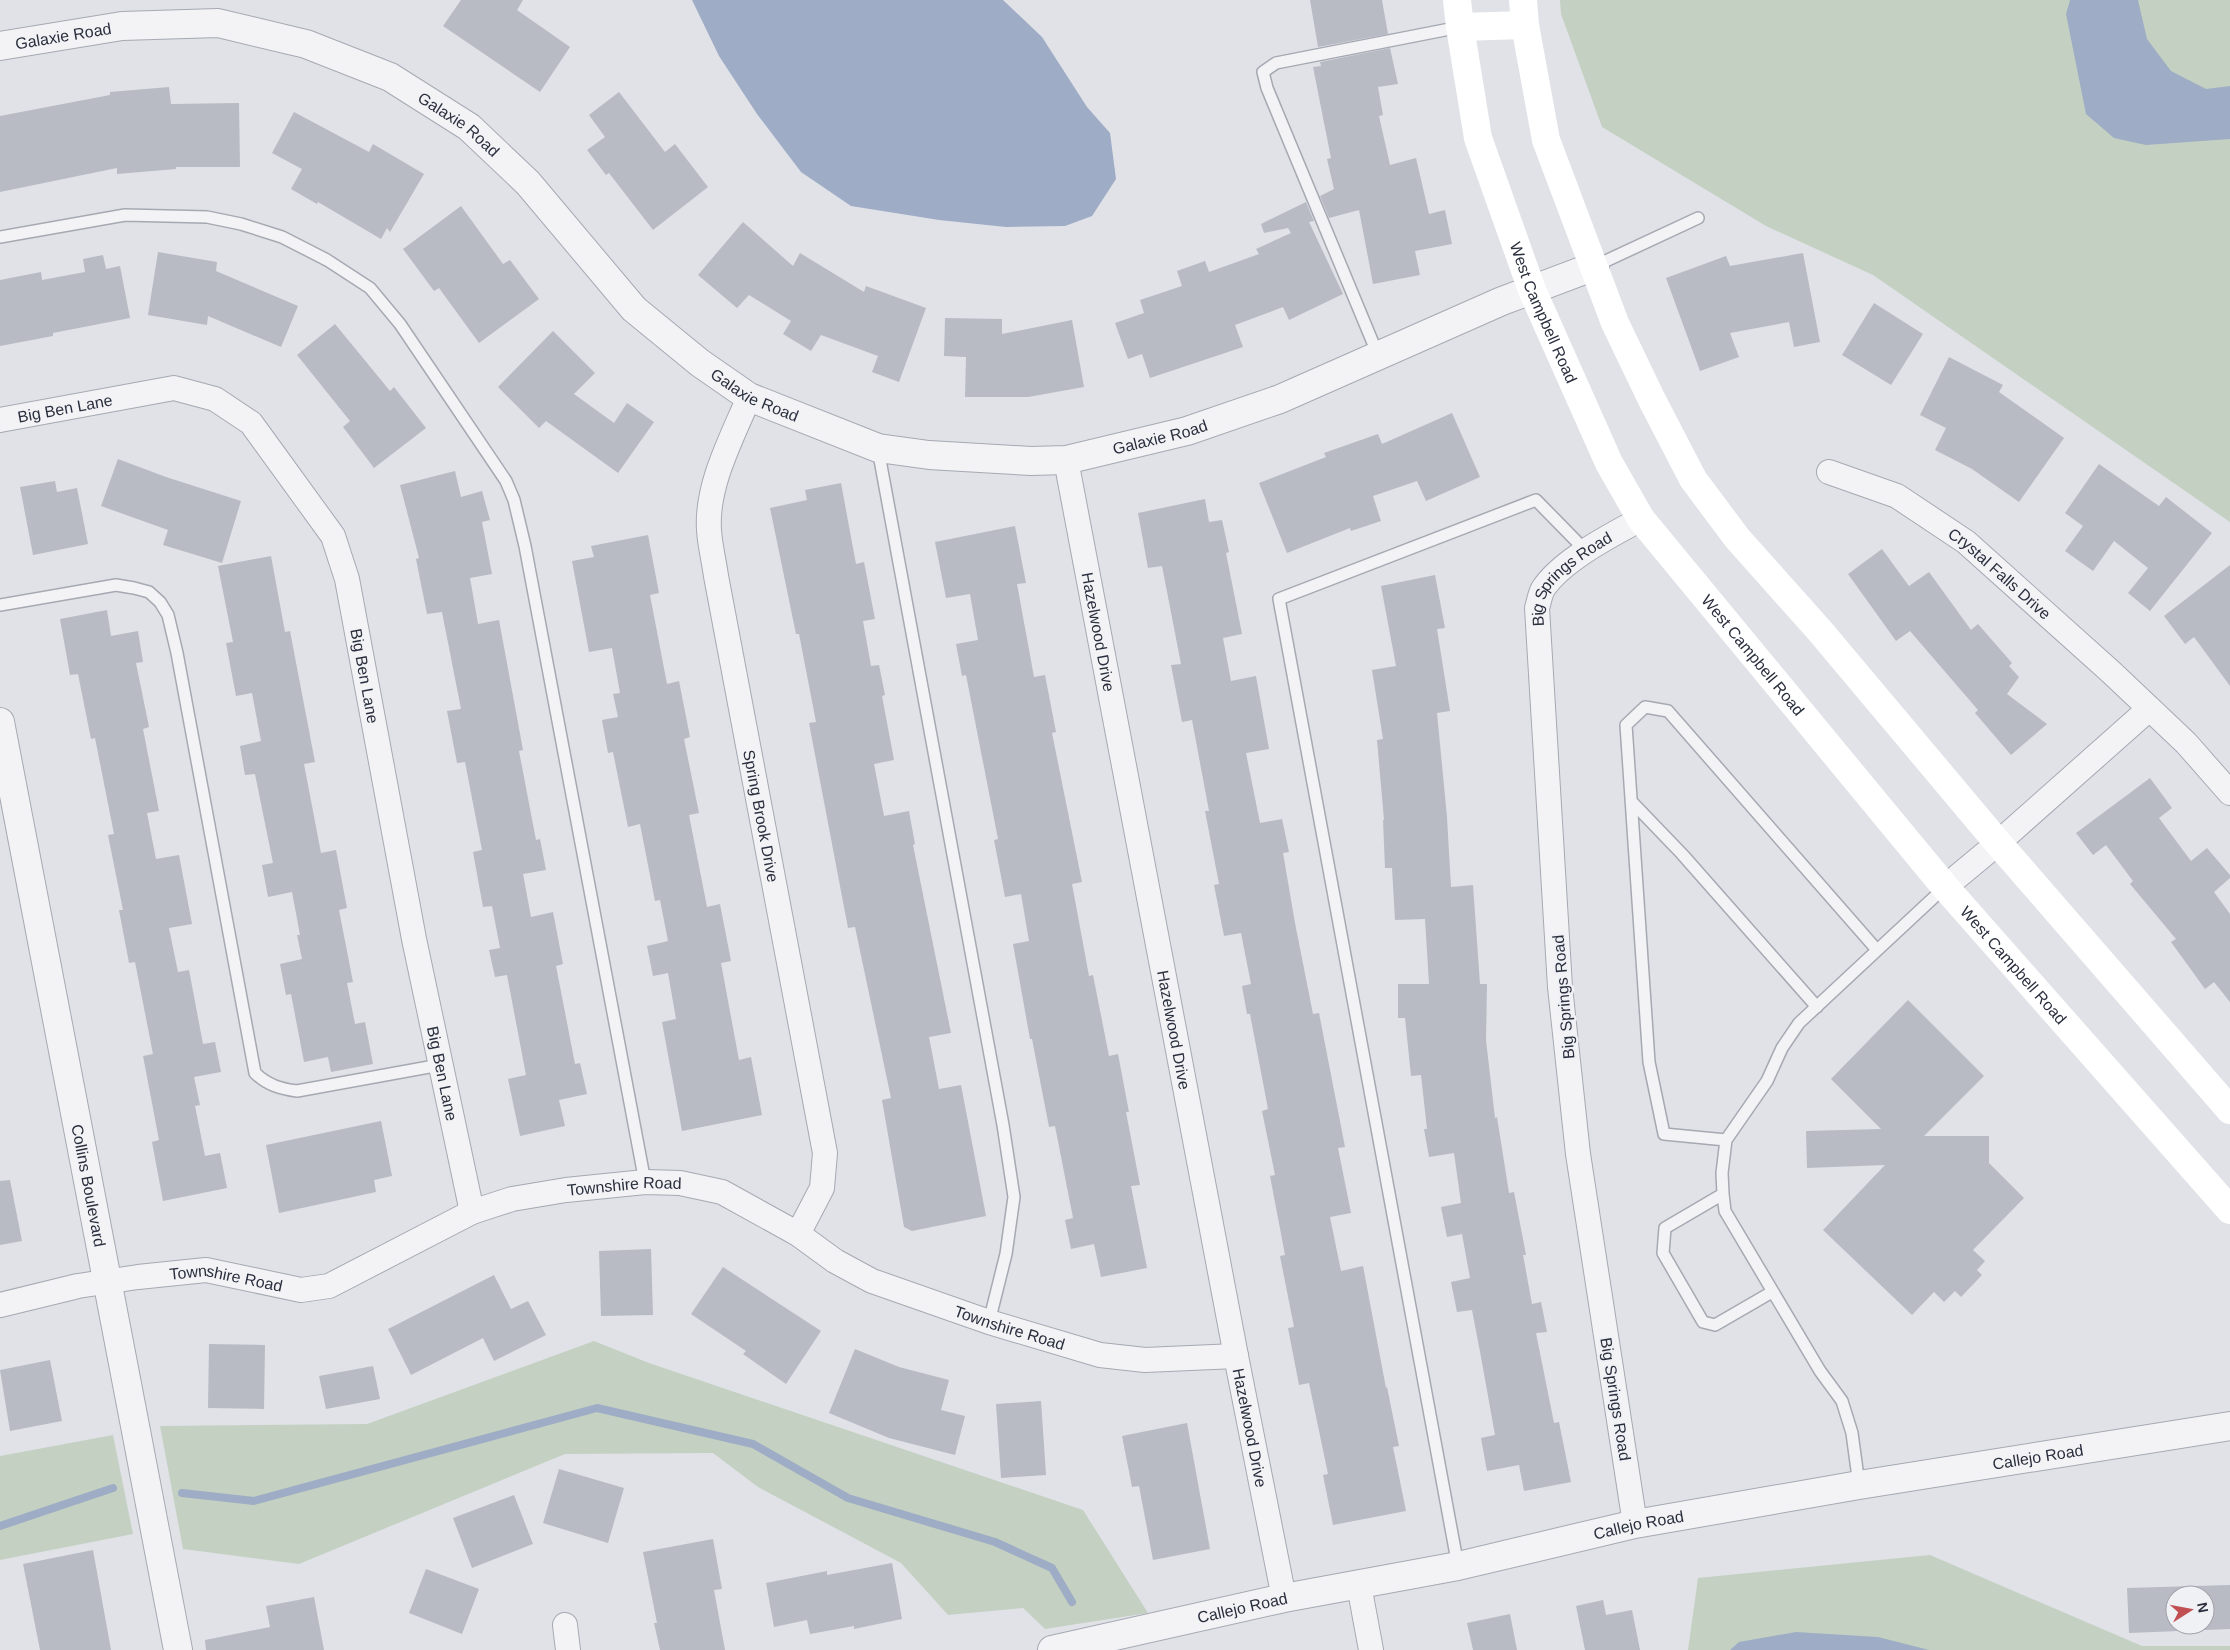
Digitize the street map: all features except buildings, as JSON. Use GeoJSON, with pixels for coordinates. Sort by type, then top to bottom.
{"type":"FeatureCollection","features":[{"type":"Feature","properties":{"kind":"main road","name":"West Campbell Road"},"geometry":{"type":"LineString","coordinates":[[1458,0],[1460,27],[1478,138],[1532,290],[1609,463],[1641,519],[1944,887],[2230,1210]]}},
{"type":"Feature","properties":{"kind":"main road"},"geometry":{"type":"LineString","coordinates":[[1460,27],[1524,13],[1546,140],[1615,323],[1693,479],[1737,538],[1820,632],[1998,843],[2230,1110]]}},
{"type":"Feature","properties":{"kind":"street","name":"Galaxie Road"},"geometry":{"type":"LineString","coordinates":[[0,46],[122,26],[218,23],[306,44],[390,77],[469,127],[528,183],[634,309],[700,363],[749,398],[878,448],[929,455],[1031,461],[1066,460],[1188,431],[1280,399],[1378,355],[1532,290],[1595,266]]}},
{"type":"Feature","properties":{"kind":"street","name":"Big Ben Lane"},"geometry":{"type":"LineString","coordinates":[[0,420],[174,388],[215,399],[251,423],[333,536],[347,579],[414,939],[472,1212]]}},
{"type":"Feature","properties":{"kind":"street","name":"Spring Brook Drive"},"geometry":{"type":"LineString","coordinates":[[749,398],[726,449],[714,488],[709,529],[716,576],[825,1152],[822,1188],[798,1234]]}},
{"type":"Feature","properties":{"kind":"street","name":"Hazelwood Drive"},"geometry":{"type":"LineString","coordinates":[[1066,460],[1236,1356],[1284,1598]]}},
{"type":"Feature","properties":{"kind":"street","name":"Crystal Falls Drive"},"geometry":{"type":"LineString","coordinates":[[1829,472],[1897,496],[1966,542],[2186,743],[2230,793]]}},
{"type":"Feature","properties":{"kind":"street","name":"Big Springs Road"},"geometry":{"type":"LineString","coordinates":[[1636,1524],[1578,1154],[1560,987],[1537,608],[1542,590],[1556,573],[1586,551],[1641,519]]}},
{"type":"Feature","properties":{"kind":"street"},"geometry":{"type":"LineString","coordinates":[[1944,887],[1998,843],[2149,709]]}},
{"type":"Feature","properties":{"kind":"street","name":"Collins Boulevard"},"geometry":{"type":"LineString","coordinates":[[0,722],[178,1650]]}},
{"type":"Feature","properties":{"kind":"street","name":"Townshire Road"},"geometry":{"type":"LineString","coordinates":[[0,1305],[78,1286],[206,1270],[301,1290],[329,1286],[472,1212],[512,1199],[539,1194],[645,1182],[680,1183],[722,1192],[798,1234],[835,1260],[872,1281],[989,1322],[1100,1355],[1145,1360],[1236,1356]]}},
{"type":"Feature","properties":{"kind":"street","name":"Callejo Road"},"geometry":{"type":"LineString","coordinates":[[1052,1650],[1284,1598],[1458,1566],[1636,1524],[1859,1485],[2230,1426]]}},
{"type":"Feature","properties":{"kind":"street"},"geometry":{"type":"LineString","coordinates":[[1359,1585],[1371,1650]]}},
{"type":"Feature","properties":{"kind":"street"},"geometry":{"type":"LineString","coordinates":[[565,1625],[568,1650]]}},
{"type":"Feature","properties":{"kind":"lane"},"geometry":{"type":"LineString","coordinates":[[1378,355],[1267,88],[1264,72],[1276,63],[1460,27]]}},
{"type":"Feature","properties":{"kind":"lane"},"geometry":{"type":"LineString","coordinates":[[0,237],[124,215],[207,217],[241,224],[282,237],[326,260],[370,288],[400,324],[467,421],[506,481],[514,500],[525,546],[645,1182]]}},
{"type":"Feature","properties":{"kind":"lane"},"geometry":{"type":"LineString","coordinates":[[1595,266],[1698,218]]}},
{"type":"Feature","properties":{"kind":"lane"},"geometry":{"type":"LineString","coordinates":[[878,448],[1003,1125],[1014,1197],[1006,1254],[989,1322]]}},
{"type":"Feature","properties":{"kind":"lane"},"geometry":{"type":"LineString","coordinates":[[1458,1566],[1279,599],[1536,500],[1586,551]]}},
{"type":"Feature","properties":{"kind":"lane"},"geometry":{"type":"LineString","coordinates":[[0,605],[116,585],[149,592],[160,602],[168,615],[177,653],[255,1073],[262,1080],[281,1089],[297,1091],[440,1065]]}},
{"type":"Feature","properties":{"kind":"lane"},"geometry":{"type":"LineString","coordinates":[[1726,1140],[1664,1134],[1649,1062],[1626,725],[1645,707],[1668,711],[1877,950]]}},
{"type":"Feature","properties":{"kind":"lane"},"geometry":{"type":"LineString","coordinates":[[1631,801],[1682,854],[1817,1007]]}},
{"type":"Feature","properties":{"kind":"lane"},"geometry":{"type":"LineString","coordinates":[[1859,1485],[1852,1433],[1842,1401],[1820,1371],[1726,1211],[1722,1173],[1726,1140],[1767,1081],[1782,1048],[1799,1023],[1944,887]]}},
{"type":"Feature","properties":{"kind":"lane"},"geometry":{"type":"LineString","coordinates":[[1723,1194],[1665,1228],[1663,1253],[1703,1322],[1715,1325],[1772,1292]]}},
{"type":"Feature","properties":{"kind":"green space"},"geometry":{"type":"Polygon","coordinates":[[[1560,0],[2230,0],[2230,522],[1873,275],[1766,226],[1602,127],[1561,14],[1560,0]]]}},
{"type":"Feature","properties":{"kind":"green space"},"geometry":{"type":"Polygon","coordinates":[[[594,1341],[649,1363],[1083,1510],[1148,1613],[1045,1629],[1023,1608],[948,1615],[901,1563],[758,1487],[713,1453],[565,1454],[299,1564],[183,1549],[160,1426],[367,1424],[594,1341]]]}},
{"type":"Feature","properties":{"kind":"green space"},"geometry":{"type":"Polygon","coordinates":[[[113,1435],[133,1534],[0,1560],[0,1456],[113,1435]]]}},
{"type":"Feature","properties":{"kind":"green space"},"geometry":{"type":"Polygon","coordinates":[[[1930,1555],[2142,1646],[2230,1646],[2230,1650],[1688,1650],[1698,1578],[1930,1555]]]}},
{"type":"Feature","properties":{"kind":"water"},"geometry":{"type":"Polygon","coordinates":[[[692,0],[1003,0],[1042,37],[1087,107],[1110,133],[1116,179],[1092,216],[1065,226],[1006,227],[939,220],[851,206],[801,172],[757,114],[719,56],[692,0]]]}},
{"type":"Feature","properties":{"kind":"water"},"geometry":{"type":"Polygon","coordinates":[[[2070,0],[2138,0],[2147,39],[2171,71],[2206,89],[2230,86],[2230,139],[2146,145],[2114,138],[2086,114],[2066,14],[2070,0]]]}},
{"type":"Feature","properties":{"kind":"water"},"geometry":{"type":"Polygon","coordinates":[[[1796,1632],[1878,1637],[1929,1650],[1730,1650],[1739,1642],[1796,1632]]]}},
{"type":"Feature","properties":{"kind":"waterway"},"geometry":{"type":"LineString","coordinates":[[182,1493],[254,1501],[597,1408],[753,1444],[848,1498],[995,1542],[1052,1568],[1072,1602]]}},
{"type":"Feature","properties":{"kind":"waterway"},"geometry":{"type":"LineString","coordinates":[[0,1526],[113,1488]]}}]}
